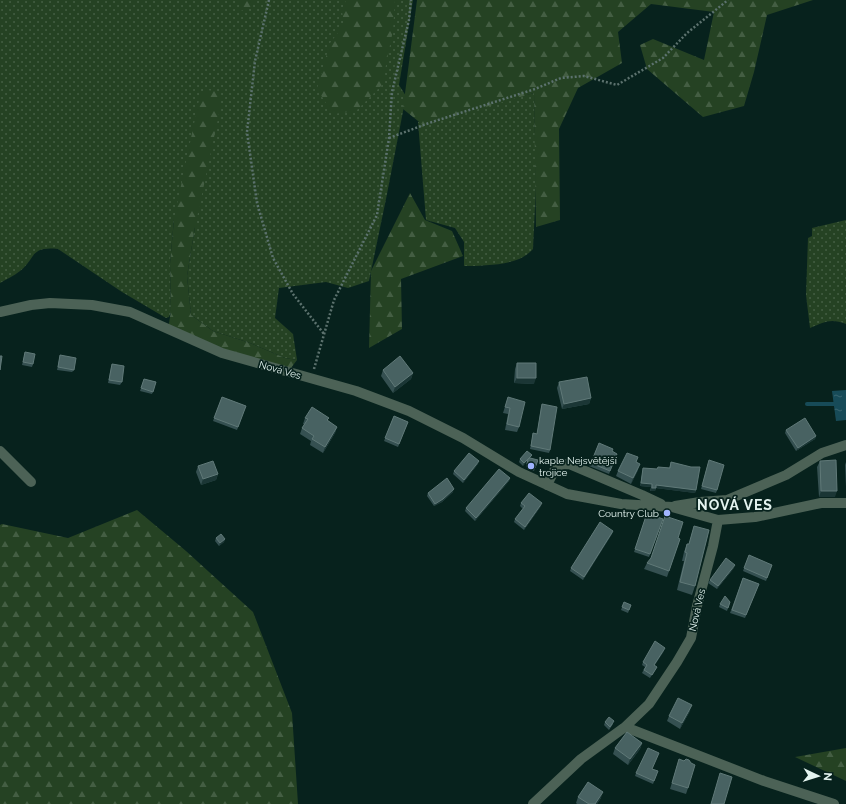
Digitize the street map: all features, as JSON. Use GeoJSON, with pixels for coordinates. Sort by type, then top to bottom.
{"type":"FeatureCollection","features":[{"type":"Feature","properties":{"kind":"street","name":"Nová Ves"},"geometry":{"type":"LineString","coordinates":[[0,312],[31,305],[50,303],[92,305],[130,312],[222,353],[356,392],[409,411],[463,438],[519,472],[567,494],[621,504],[668,506],[727,500],[786,475],[822,453],[846,445]]}},
{"type":"Feature","properties":{"kind":"street"},"geometry":{"type":"LineString","coordinates":[[0,451],[32,482]]}},
{"type":"Feature","properties":{"kind":"street","name":"Nová Ves"},"geometry":{"type":"LineString","coordinates":[[547,485],[557,465],[569,464],[668,506],[718,520],[755,517],[821,503],[846,503]]}},
{"type":"Feature","properties":{"kind":"street","name":"Nová Ves"},"geometry":{"type":"LineString","coordinates":[[533,804],[581,759],[625,727],[649,704],[677,662],[690,638],[718,520]]}},
{"type":"Feature","properties":{"kind":"street"},"geometry":{"type":"LineString","coordinates":[[625,727],[764,781],[834,804]]}},
{"type":"Feature","properties":{"kind":"path"},"geometry":{"type":"LineString","coordinates":[[269,0],[255,61],[247,132],[257,203],[273,258],[293,294],[324,334]]}},
{"type":"Feature","properties":{"kind":"path"},"geometry":{"type":"LineString","coordinates":[[312,379],[334,300],[377,215],[389,138],[392,92],[409,20],[411,0]]}},
{"type":"Feature","properties":{"kind":"path"},"geometry":{"type":"LineString","coordinates":[[389,138],[423,125],[535,89],[561,78],[584,76],[617,85],[663,58],[687,33],[728,0]]}},
{"type":"Feature","properties":{"kind":"green space"},"geometry":{"type":"Polygon","coordinates":[[[0,0],[413,0],[399,85],[406,96],[369,281],[348,288],[326,282],[279,288],[275,318],[293,334],[297,360],[285,358],[250,343],[213,331],[191,315],[187,276],[195,227],[174,219],[170,264],[171,312],[169,317],[166,318],[122,292],[58,249],[42,249],[37,251],[20,271],[0,283],[0,0]]]}},
{"type":"Feature","properties":{"kind":"green space"},"geometry":{"type":"Polygon","coordinates":[[[239,0],[254,0],[252,8],[240,11],[239,0]]]}},
{"type":"Feature","properties":{"kind":"green space"},"geometry":{"type":"Polygon","coordinates":[[[346,0],[395,0],[393,30],[382,85],[356,111],[333,114],[317,89],[330,43],[344,25],[342,11],[346,0]]]}},
{"type":"Feature","properties":{"kind":"green space"},"geometry":{"type":"Polygon","coordinates":[[[417,0],[813,0],[767,15],[754,72],[744,106],[703,117],[647,69],[640,45],[653,39],[704,60],[714,12],[651,4],[618,32],[622,63],[578,88],[559,129],[560,220],[536,227],[534,93],[423,125],[403,109],[417,0]]]}},
{"type":"Feature","properties":{"kind":"green space"},"geometry":{"type":"Polygon","coordinates":[[[206,90],[215,91],[220,97],[220,109],[195,227],[187,276],[191,315],[213,331],[250,343],[285,358],[297,360],[288,372],[168,329],[171,311],[170,264],[174,219],[199,100],[206,90]]]}},
{"type":"Feature","properties":{"kind":"green space"},"geometry":{"type":"Polygon","coordinates":[[[534,93],[536,185],[533,249],[524,256],[511,262],[464,266],[464,242],[455,228],[426,220],[418,122],[534,93]]]}},
{"type":"Feature","properties":{"kind":"green space"},"geometry":{"type":"Polygon","coordinates":[[[410,193],[425,220],[452,231],[463,256],[401,279],[402,329],[369,348],[371,271],[410,193]]]}},
{"type":"Feature","properties":{"kind":"green space"},"geometry":{"type":"Polygon","coordinates":[[[846,220],[846,324],[832,321],[810,328],[806,295],[808,238],[812,236],[812,228],[846,220]]]}},
{"type":"Feature","properties":{"kind":"green space"},"geometry":{"type":"Polygon","coordinates":[[[137,510],[186,551],[253,612],[292,713],[298,804],[0,804],[0,525],[2,524],[68,538],[137,510]]]}},
{"type":"Feature","properties":{"kind":"green space"},"geometry":{"type":"Polygon","coordinates":[[[846,748],[846,781],[795,757],[846,748]]]}},
{"type":"Feature","properties":{"kind":"water"},"geometry":{"type":"Polygon","coordinates":[[[846,390],[846,420],[836,421],[832,391],[846,390]]]}},
{"type":"Feature","properties":{"kind":"building"},"geometry":{"type":"Polygon","coordinates":[[[25,352],[35,354],[33,364],[23,362],[25,352]]]}},
{"type":"Feature","properties":{"kind":"building"},"geometry":{"type":"Polygon","coordinates":[[[60,355],[76,358],[74,370],[58,367],[60,355]]]}},
{"type":"Feature","properties":{"kind":"building"},"geometry":{"type":"Polygon","coordinates":[[[0,356],[2,356],[0,370],[0,356]]]}},
{"type":"Feature","properties":{"kind":"building"},"geometry":{"type":"Polygon","coordinates":[[[400,356],[413,373],[395,387],[383,370],[400,356]]]}},
{"type":"Feature","properties":{"kind":"building"},"geometry":{"type":"Polygon","coordinates":[[[517,363],[536,363],[536,378],[517,378],[517,363]]]}},
{"type":"Feature","properties":{"kind":"building"},"geometry":{"type":"Polygon","coordinates":[[[112,364],[124,366],[122,382],[109,380],[112,364]]]}},
{"type":"Feature","properties":{"kind":"building"},"geometry":{"type":"Polygon","coordinates":[[[587,377],[591,398],[564,404],[559,382],[587,377]]]}},
{"type":"Feature","properties":{"kind":"building"},"geometry":{"type":"Polygon","coordinates":[[[144,379],[156,382],[153,392],[141,388],[144,379]]]}},
{"type":"Feature","properties":{"kind":"building"},"geometry":{"type":"Polygon","coordinates":[[[222,397],[246,406],[238,427],[214,418],[222,397]]]}},
{"type":"Feature","properties":{"kind":"building"},"geometry":{"type":"Polygon","coordinates":[[[508,397],[525,402],[519,427],[507,424],[510,408],[505,407],[508,397]]]}},
{"type":"Feature","properties":{"kind":"building"},"geometry":{"type":"Polygon","coordinates":[[[542,404],[557,407],[550,450],[531,446],[533,433],[537,434],[542,404]]]}},
{"type":"Feature","properties":{"kind":"building"},"geometry":{"type":"Polygon","coordinates":[[[312,407],[329,418],[327,420],[337,427],[325,447],[312,439],[314,436],[302,428],[308,419],[305,418],[312,407]]]}},
{"type":"Feature","properties":{"kind":"building"},"geometry":{"type":"Polygon","coordinates":[[[394,416],[408,422],[399,444],[385,438],[394,416]]]}},
{"type":"Feature","properties":{"kind":"building"},"geometry":{"type":"Polygon","coordinates":[[[805,418],[816,436],[798,448],[786,430],[805,418]]]}},
{"type":"Feature","properties":{"kind":"building"},"geometry":{"type":"Polygon","coordinates":[[[599,443],[613,449],[612,451],[617,454],[610,471],[591,463],[599,443]]]}},
{"type":"Feature","properties":{"kind":"building"},"geometry":{"type":"Polygon","coordinates":[[[527,451],[532,455],[524,463],[520,459],[527,451]]]}},
{"type":"Feature","properties":{"kind":"building"},"geometry":{"type":"Polygon","coordinates":[[[469,453],[479,461],[464,480],[454,471],[469,453]]]}},
{"type":"Feature","properties":{"kind":"building"},"geometry":{"type":"Polygon","coordinates":[[[627,453],[638,457],[636,462],[640,464],[633,478],[618,471],[627,453]]]}},
{"type":"Feature","properties":{"kind":"building"},"geometry":{"type":"Polygon","coordinates":[[[528,459],[538,460],[535,468],[527,464],[528,459]]]}},
{"type":"Feature","properties":{"kind":"building"},"geometry":{"type":"Polygon","coordinates":[[[709,460],[724,465],[717,490],[702,486],[709,460]]]}},
{"type":"Feature","properties":{"kind":"building"},"geometry":{"type":"Polygon","coordinates":[[[836,460],[837,491],[821,491],[820,461],[836,460]]]}},
{"type":"Feature","properties":{"kind":"building"},"geometry":{"type":"Polygon","coordinates":[[[213,461],[218,474],[203,479],[198,466],[213,461]]]}},
{"type":"Feature","properties":{"kind":"building"},"geometry":{"type":"Polygon","coordinates":[[[671,462],[691,467],[700,467],[696,490],[656,485],[656,488],[652,488],[652,484],[641,483],[643,468],[670,468],[671,462]]]}},
{"type":"Feature","properties":{"kind":"building"},"geometry":{"type":"Polygon","coordinates":[[[499,469],[510,478],[476,518],[466,508],[499,469]]]}},
{"type":"Feature","properties":{"kind":"building"},"geometry":{"type":"Polygon","coordinates":[[[447,478],[454,489],[435,504],[428,493],[447,478]]]}},
{"type":"Feature","properties":{"kind":"building"},"geometry":{"type":"Polygon","coordinates":[[[529,493],[542,503],[525,527],[515,519],[525,506],[521,503],[529,493]]]}},
{"type":"Feature","properties":{"kind":"building"},"geometry":{"type":"Polygon","coordinates":[[[647,513],[663,519],[650,554],[635,549],[647,513]]]}},
{"type":"Feature","properties":{"kind":"building"},"geometry":{"type":"Polygon","coordinates":[[[665,516],[683,522],[678,538],[680,539],[669,571],[647,563],[651,558],[665,516]]]}},
{"type":"Feature","properties":{"kind":"building"},"geometry":{"type":"Polygon","coordinates":[[[600,522],[613,531],[584,577],[571,568],[600,522]]]}},
{"type":"Feature","properties":{"kind":"building"},"geometry":{"type":"Polygon","coordinates":[[[694,526],[709,530],[695,586],[680,582],[687,553],[685,552],[687,544],[689,544],[694,526]]]}},
{"type":"Feature","properties":{"kind":"building"},"geometry":{"type":"Polygon","coordinates":[[[221,534],[225,539],[220,543],[216,538],[221,534]]]}},
{"type":"Feature","properties":{"kind":"building"},"geometry":{"type":"Polygon","coordinates":[[[749,555],[772,565],[767,578],[744,568],[749,555]]]}},
{"type":"Feature","properties":{"kind":"building"},"geometry":{"type":"Polygon","coordinates":[[[726,558],[735,565],[718,586],[710,580],[726,558]]]}},
{"type":"Feature","properties":{"kind":"building"},"geometry":{"type":"Polygon","coordinates":[[[743,578],[759,584],[746,615],[732,610],[743,578]]]}},
{"type":"Feature","properties":{"kind":"building"},"geometry":{"type":"Polygon","coordinates":[[[725,596],[730,602],[728,608],[720,604],[725,596]]]}},
{"type":"Feature","properties":{"kind":"building"},"geometry":{"type":"Polygon","coordinates":[[[624,602],[631,605],[629,610],[622,607],[624,602]]]}},
{"type":"Feature","properties":{"kind":"building"},"geometry":{"type":"Polygon","coordinates":[[[655,641],[665,648],[654,665],[657,667],[652,675],[644,670],[647,665],[643,662],[655,641]]]}},
{"type":"Feature","properties":{"kind":"building"},"geometry":{"type":"Polygon","coordinates":[[[678,698],[692,705],[682,723],[669,716],[678,698]]]}},
{"type":"Feature","properties":{"kind":"building"},"geometry":{"type":"Polygon","coordinates":[[[609,717],[614,721],[610,727],[605,722],[609,717]]]}},
{"type":"Feature","properties":{"kind":"building"},"geometry":{"type":"Polygon","coordinates":[[[627,732],[642,743],[630,759],[615,748],[627,732]]]}},
{"type":"Feature","properties":{"kind":"building"},"geometry":{"type":"Polygon","coordinates":[[[648,748],[659,753],[652,769],[658,771],[654,781],[636,773],[648,748]]]}},
{"type":"Feature","properties":{"kind":"building"},"geometry":{"type":"Polygon","coordinates":[[[679,759],[684,761],[686,759],[689,760],[695,765],[688,788],[672,783],[679,759]]]}},
{"type":"Feature","properties":{"kind":"building"},"geometry":{"type":"Polygon","coordinates":[[[720,773],[732,777],[724,804],[711,804],[720,773]]]}},
{"type":"Feature","properties":{"kind":"building"},"geometry":{"type":"Polygon","coordinates":[[[588,782],[603,792],[595,804],[589,804],[578,797],[588,782]]]}},
{"type":"Feature","properties":{"kind":"waterway"},"geometry":{"type":"LineString","coordinates":[[807,404],[846,404]]}},
{"type":"Feature","properties":{"kind":"place","name":"kaple Nejsvětější trojice"},"geometry":{"type":"Point","coordinates":[531,466]}},
{"type":"Feature","properties":{"kind":"place","name":"Country Club"},"geometry":{"type":"Point","coordinates":[667,513]}},
{"type":"Feature","properties":{"kind":"district","name":"NOVÁ VES"},"geometry":{"type":"Point","coordinates":[735,505]}}]}
